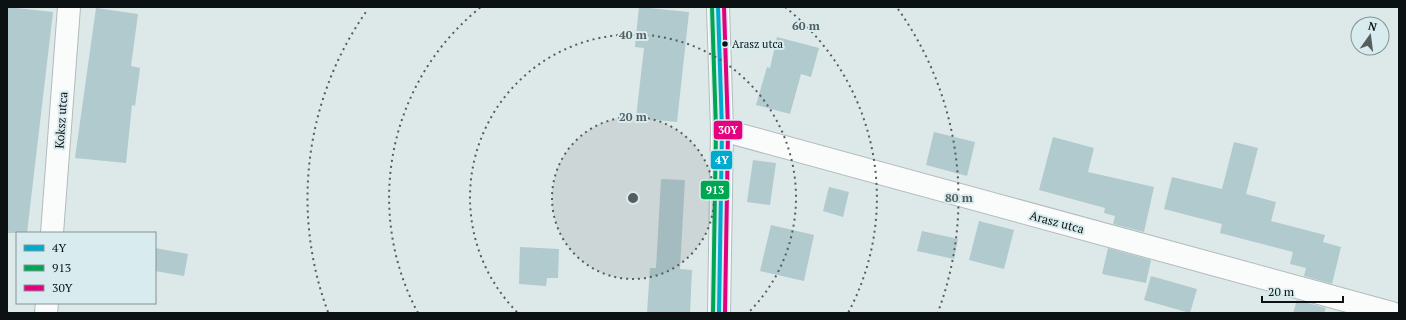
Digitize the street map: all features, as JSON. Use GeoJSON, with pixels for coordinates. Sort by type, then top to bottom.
{"type":"FeatureCollection","features":[{"type":"Feature","properties":{"kind":"street","name":"Koksz utca"},"geometry":{"type":"LineString","coordinates":[[52,232],[69,7]]}},
{"type":"Feature","properties":{"kind":"street"},"geometry":{"type":"LineString","coordinates":[[718,7],[722,130],[720,313]]}},
{"type":"Feature","properties":{"kind":"street","name":"Arasz utca"},"geometry":{"type":"LineString","coordinates":[[722,130],[1392,313]]}},
{"type":"Feature","properties":{"kind":"building"},"geometry":{"type":"Polygon","coordinates":[[[7,7],[53,12],[27,232],[7,233],[7,7]]]}},
{"type":"Feature","properties":{"kind":"building"},"geometry":{"type":"Polygon","coordinates":[[[639,7],[689,12],[677,122],[636,118],[644,48],[635,47],[639,7]]]}},
{"type":"Feature","properties":{"kind":"building"},"geometry":{"type":"Polygon","coordinates":[[[96,8],[138,14],[131,66],[140,68],[135,106],[132,105],[126,163],[75,158],[96,8]]]}},
{"type":"Feature","properties":{"kind":"building"},"geometry":{"type":"Polygon","coordinates":[[[777,37],[819,48],[811,77],[801,74],[790,114],[756,105],[767,67],[770,68],[777,37]]]}},
{"type":"Feature","properties":{"kind":"building"},"geometry":{"type":"Polygon","coordinates":[[[934,132],[975,142],[967,176],[926,165],[934,132]]]}},
{"type":"Feature","properties":{"kind":"building"},"geometry":{"type":"Polygon","coordinates":[[[1053,137],[1094,148],[1088,172],[1154,187],[1144,232],[1113,224],[1115,216],[1104,213],[1105,208],[1039,190],[1053,137]]]}},
{"type":"Feature","properties":{"kind":"building"},"geometry":{"type":"Polygon","coordinates":[[[1234,142],[1258,148],[1246,194],[1276,202],[1271,221],[1325,235],[1323,242],[1341,247],[1332,284],[1304,276],[1306,268],[1290,264],[1293,252],[1220,233],[1222,224],[1164,209],[1172,177],[1222,189],[1234,142]]]}},
{"type":"Feature","properties":{"kind":"building"},"geometry":{"type":"Polygon","coordinates":[[[753,160],[776,163],[770,205],[747,202],[753,160]]]}},
{"type":"Feature","properties":{"kind":"building"},"geometry":{"type":"Polygon","coordinates":[[[661,179],[685,180],[680,269],[692,270],[690,313],[647,313],[650,268],[656,268],[661,179]]]}},
{"type":"Feature","properties":{"kind":"building"},"geometry":{"type":"Polygon","coordinates":[[[829,187],[849,192],[843,217],[823,211],[829,187]]]}},
{"type":"Feature","properties":{"kind":"building"},"geometry":{"type":"Polygon","coordinates":[[[979,221],[1014,230],[1004,269],[969,260],[979,221]]]}},
{"type":"Feature","properties":{"kind":"building"},"geometry":{"type":"Polygon","coordinates":[[[771,225],[814,235],[804,281],[760,271],[771,225]]]}},
{"type":"Feature","properties":{"kind":"building"},"geometry":{"type":"Polygon","coordinates":[[[922,231],[958,239],[954,259],[917,251],[922,231]]]}},
{"type":"Feature","properties":{"kind":"building"},"geometry":{"type":"Polygon","coordinates":[[[520,247],[559,249],[558,278],[547,278],[546,286],[519,284],[520,247]]]}},
{"type":"Feature","properties":{"kind":"building"},"geometry":{"type":"Polygon","coordinates":[[[156,248],[188,254],[184,276],[156,271],[156,248]]]}},
{"type":"Feature","properties":{"kind":"building"},"geometry":{"type":"Polygon","coordinates":[[[1108,248],[1151,260],[1146,283],[1102,274],[1108,248]]]}},
{"type":"Feature","properties":{"kind":"building"},"geometry":{"type":"Polygon","coordinates":[[[1151,276],[1197,289],[1190,313],[1144,300],[1151,276]]]}},
{"type":"Feature","properties":{"kind":"building"},"geometry":{"type":"Polygon","coordinates":[[[1297,300],[1326,308],[1324,313],[1293,313],[1297,300]]]}},
{"type":"Feature","properties":{"kind":"transit line","name":"913"},"geometry":{"type":"LineString","coordinates":[[712,7],[716,130],[713,313]]}},
{"type":"Feature","properties":{"kind":"transit line","name":"4Y"},"geometry":{"type":"LineString","coordinates":[[718,7],[722,130],[719,313]]}},
{"type":"Feature","properties":{"kind":"transit line","name":"30Y"},"geometry":{"type":"LineString","coordinates":[[724,7],[728,130],[725,313]]}},
{"type":"Feature","properties":{"kind":"place","name":"Arasz utca"},"geometry":{"type":"Point","coordinates":[725,44]}}]}
